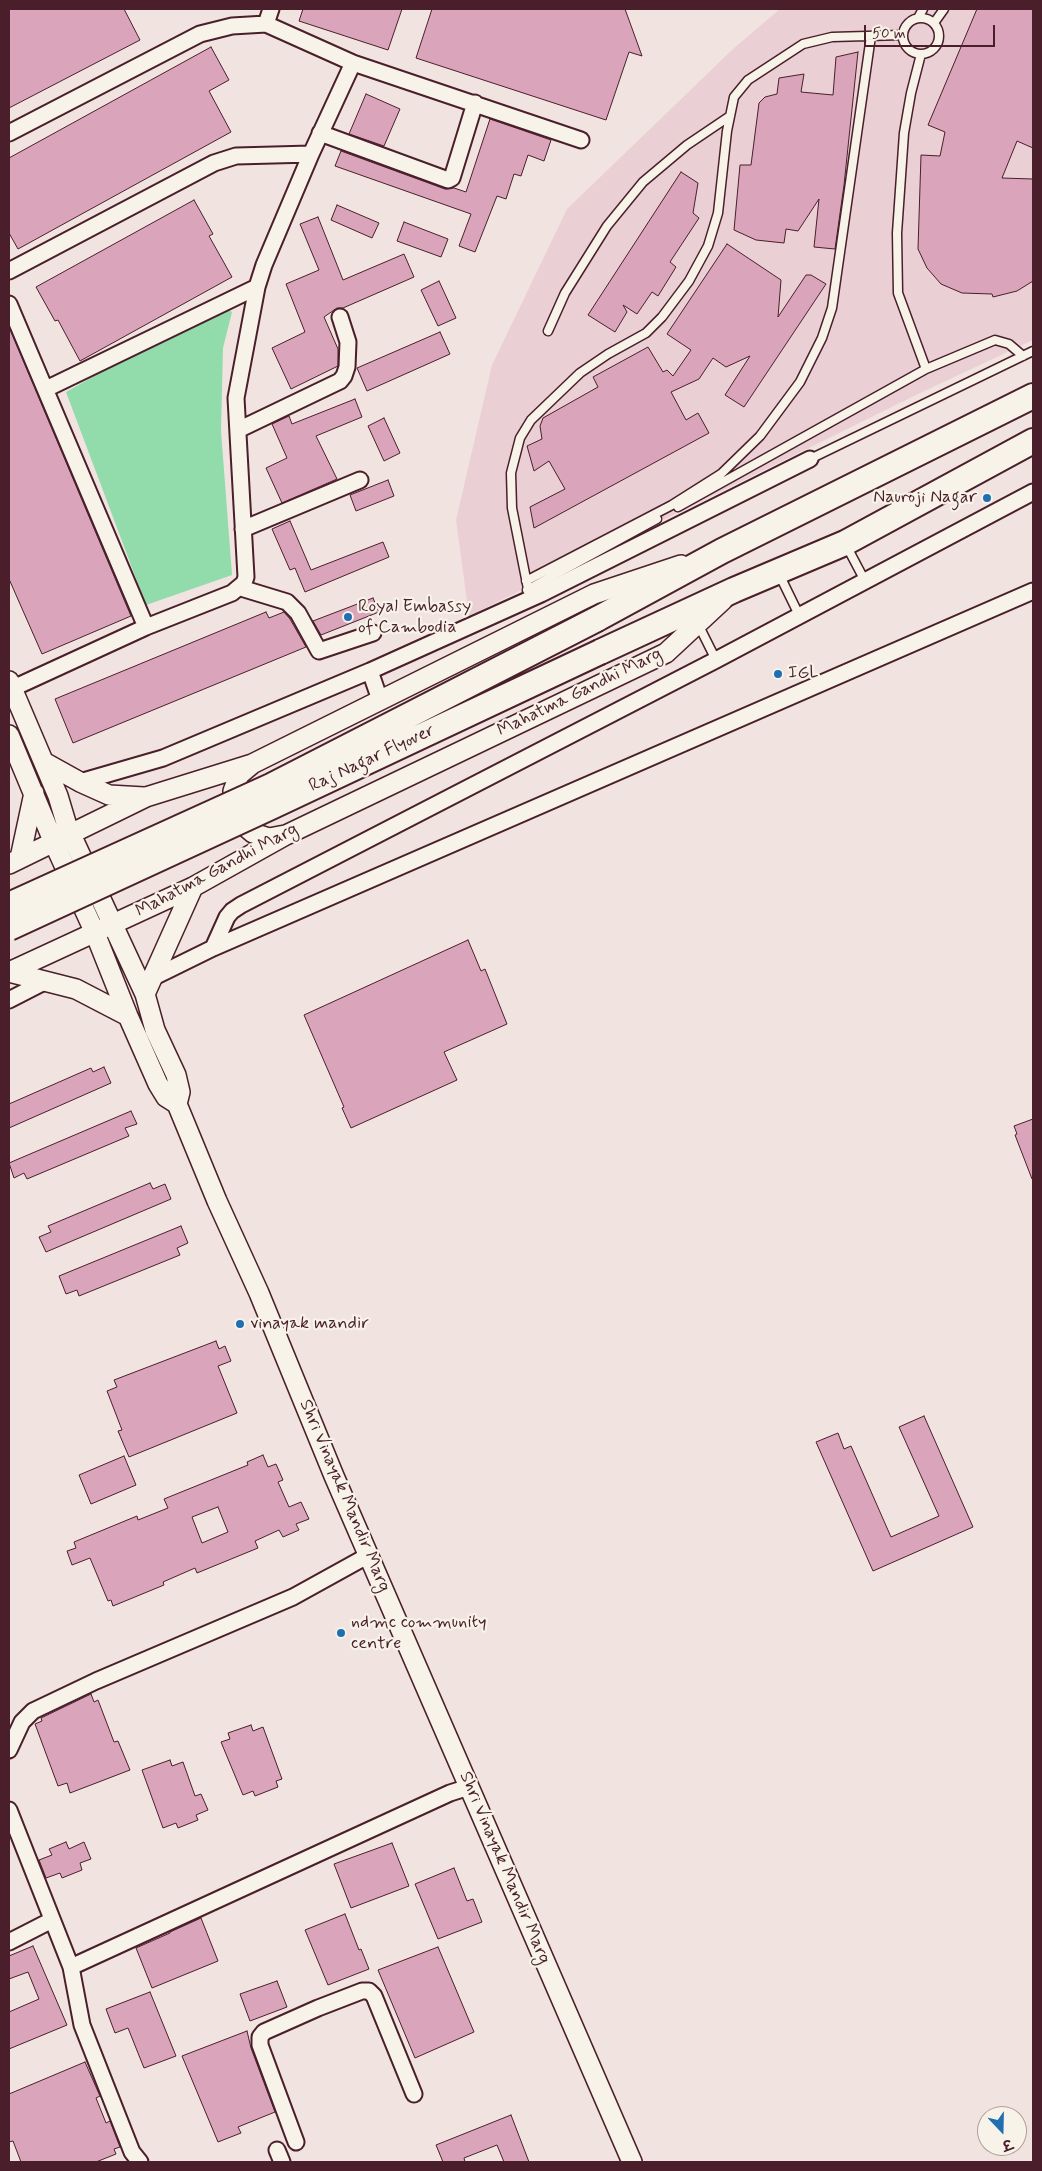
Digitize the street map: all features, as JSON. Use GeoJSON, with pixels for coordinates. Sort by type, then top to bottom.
{"type":"FeatureCollection","features":[{"type":"Feature","properties":{"kind":"main road"},"geometry":{"type":"LineString","coordinates":[[722,551],[1033,396]]}},
{"type":"Feature","properties":{"kind":"main road","name":"Mahatma Gandhi Marg"},"geometry":{"type":"LineString","coordinates":[[734,590],[845,543],[1033,442]]}},
{"type":"Feature","properties":{"kind":"main road","name":"Raj Nagar Flyover"},"geometry":{"type":"LineString","coordinates":[[9,905],[272,786],[597,619],[722,551]]}},
{"type":"Feature","properties":{"kind":"main road","name":"Raj Nagar Flyover"},"geometry":{"type":"LineString","coordinates":[[9,928],[734,590]]}},
{"type":"Feature","properties":{"kind":"street"},"geometry":{"type":"LineString","coordinates":[[266,24],[271,9]]}},
{"type":"Feature","properties":{"kind":"street"},"geometry":{"type":"LineString","coordinates":[[9,134],[200,34],[232,26],[266,24],[353,63],[580,140]]}},
{"type":"Feature","properties":{"kind":"street"},"geometry":{"type":"LineString","coordinates":[[10,687],[146,627],[241,588],[246,577],[236,398],[257,287],[264,265],[320,133],[353,63]]}},
{"type":"Feature","properties":{"kind":"street"},"geometry":{"type":"LineString","coordinates":[[320,133],[448,180],[452,178],[475,103]]}},
{"type":"Feature","properties":{"kind":"street"},"geometry":{"type":"LineString","coordinates":[[9,270],[214,163],[236,156],[311,154]]}},
{"type":"Feature","properties":{"kind":"street"},"geometry":{"type":"LineString","coordinates":[[46,388],[257,287]]}},
{"type":"Feature","properties":{"kind":"street"},"geometry":{"type":"LineString","coordinates":[[9,304],[146,627]]}},
{"type":"Feature","properties":{"kind":"street"},"geometry":{"type":"LineString","coordinates":[[238,430],[340,381],[347,367],[348,342],[340,317]]}},
{"type":"Feature","properties":{"kind":"street"},"geometry":{"type":"LineString","coordinates":[[80,782],[163,758],[370,670],[810,458]]}},
{"type":"Feature","properties":{"kind":"street"},"geometry":{"type":"LineString","coordinates":[[243,530],[360,480]]}},
{"type":"Feature","properties":{"kind":"street"},"geometry":{"type":"LineString","coordinates":[[213,948],[228,917],[232,911],[241,905],[716,660],[1033,492]]}},
{"type":"Feature","properties":{"kind":"street"},"geometry":{"type":"LineString","coordinates":[[14,861],[146,797],[252,764],[594,594],[722,551]]}},
{"type":"Feature","properties":{"kind":"street"},"geometry":{"type":"LineString","coordinates":[[241,588],[287,602],[298,612],[319,651],[373,633]]}},
{"type":"Feature","properties":{"kind":"street","name":"Mahatma Gandhi Marg"},"geometry":{"type":"LineString","coordinates":[[9,972],[193,887],[286,835],[666,653],[734,590]]}},
{"type":"Feature","properties":{"kind":"street"},"geometry":{"type":"LineString","coordinates":[[148,986],[213,948],[1033,591]]}},
{"type":"Feature","properties":{"kind":"street"},"geometry":{"type":"LineString","coordinates":[[370,670],[380,700]]}},
{"type":"Feature","properties":{"kind":"street","name":"Shri Vinayak Mandir Marg"},"geometry":{"type":"LineString","coordinates":[[10,687],[44,762],[71,834],[113,925],[148,986],[155,1030],[176,1075],[180,1092],[177,1104],[369,1555],[632,2162]]}},
{"type":"Feature","properties":{"kind":"street"},"geometry":{"type":"LineString","coordinates":[[9,735],[54,843],[96,933],[128,1016],[158,1084],[166,1097],[177,1104]]}},
{"type":"Feature","properties":{"kind":"street"},"geometry":{"type":"LineString","coordinates":[[44,762],[80,782],[109,794],[146,797]]}},
{"type":"Feature","properties":{"kind":"street"},"geometry":{"type":"LineString","coordinates":[[252,764],[239,775],[233,791],[233,807],[240,822],[253,833],[269,838],[286,835]]}},
{"type":"Feature","properties":{"kind":"street"},"geometry":{"type":"LineString","coordinates":[[14,861],[34,793]]}},
{"type":"Feature","properties":{"kind":"street"},"geometry":{"type":"LineString","coordinates":[[148,986],[193,887]]}},
{"type":"Feature","properties":{"kind":"street"},"geometry":{"type":"LineString","coordinates":[[9,972],[76,989],[128,1016]]}},
{"type":"Feature","properties":{"kind":"street"},"geometry":{"type":"LineString","coordinates":[[9,1000],[46,981]]}},
{"type":"Feature","properties":{"kind":"street"},"geometry":{"type":"LineString","coordinates":[[9,1750],[22,1722],[40,1707],[151,1657],[293,1597],[369,1555]]}},
{"type":"Feature","properties":{"kind":"street"},"geometry":{"type":"LineString","coordinates":[[70,1967],[450,1793],[469,1787]]}},
{"type":"Feature","properties":{"kind":"street"},"geometry":{"type":"LineString","coordinates":[[9,1810],[70,1967],[82,2025],[132,2152],[140,2162]]}},
{"type":"Feature","properties":{"kind":"street"},"geometry":{"type":"LineString","coordinates":[[9,1942],[52,1920]]}},
{"type":"Feature","properties":{"kind":"street"},"geometry":{"type":"LineString","coordinates":[[296,2142],[260,2045],[260,2037],[264,2032],[318,2008],[362,1991],[369,1991],[374,1996],[414,2094]]}},
{"type":"Feature","properties":{"kind":"lane"},"geometry":{"type":"LineString","coordinates":[[918,18],[934,23],[939,34],[937,46],[933,50],[921,54],[910,51],[903,41],[902,35],[907,24],[918,18],[923,9]]}},
{"type":"Feature","properties":{"kind":"lane"},"geometry":{"type":"LineString","coordinates":[[934,23],[944,9]]}},
{"type":"Feature","properties":{"kind":"lane"},"geometry":{"type":"LineString","coordinates":[[902,35],[832,37],[803,44],[748,80],[734,97],[718,213],[708,246],[689,281],[662,317],[646,334],[608,354],[580,374],[531,420],[520,438],[511,473],[512,508],[528,595],[926,369],[995,340],[1009,344],[1023,356]]}},
{"type":"Feature","properties":{"kind":"lane"},"geometry":{"type":"LineString","coordinates":[[526,581],[672,505],[721,474],[760,436],[800,382],[822,338],[832,308],[871,36]]}},
{"type":"Feature","properties":{"kind":"lane"},"geometry":{"type":"LineString","coordinates":[[921,54],[911,93],[904,133],[897,233],[898,293],[926,369]]}},
{"type":"Feature","properties":{"kind":"lane"},"geometry":{"type":"LineString","coordinates":[[548,330],[565,293],[607,226],[643,182],[687,145],[730,116]]}},
{"type":"Feature","properties":{"kind":"lane"},"geometry":{"type":"LineString","coordinates":[[810,458],[1033,351]]}},
{"type":"Feature","properties":{"kind":"lane"},"geometry":{"type":"LineString","coordinates":[[845,543],[865,581]]}},
{"type":"Feature","properties":{"kind":"lane"},"geometry":{"type":"LineString","coordinates":[[778,571],[799,615]]}},
{"type":"Feature","properties":{"kind":"lane"},"geometry":{"type":"LineString","coordinates":[[697,624],[716,660]]}},
{"type":"Feature","properties":{"kind":"shaded area"},"geometry":{"type":"Polygon","coordinates":[[[780,9],[1033,9],[1033,340],[916,395],[469,616],[456,520],[492,365],[567,209],[733,49],[780,9]]]}},
{"type":"Feature","properties":{"kind":"green space"},"geometry":{"type":"Polygon","coordinates":[[[220,305],[232,312],[223,348],[221,431],[232,575],[146,605],[66,392],[220,305]]]}},
{"type":"Feature","properties":{"kind":"building"},"geometry":{"type":"Polygon","coordinates":[[[9,9],[124,9],[140,40],[9,108],[9,9]]]}},
{"type":"Feature","properties":{"kind":"building"},"geometry":{"type":"Polygon","coordinates":[[[303,9],[402,9],[388,50],[299,21],[303,9]]]}},
{"type":"Feature","properties":{"kind":"building"},"geometry":{"type":"Polygon","coordinates":[[[432,9],[625,9],[642,56],[629,52],[606,120],[416,58],[432,9]]]}},
{"type":"Feature","properties":{"kind":"building"},"geometry":{"type":"Polygon","coordinates":[[[977,9],[1033,9],[1033,148],[1017,141],[1002,178],[1033,179],[1033,281],[1017,291],[993,297],[992,294],[962,293],[941,284],[927,268],[918,249],[921,155],[940,156],[945,132],[928,125],[977,9]]]}},
{"type":"Feature","properties":{"kind":"building"},"geometry":{"type":"Polygon","coordinates":[[[211,47],[229,80],[209,91],[231,132],[18,249],[9,233],[9,158],[211,47]]]}},
{"type":"Feature","properties":{"kind":"building"},"geometry":{"type":"Polygon","coordinates":[[[858,52],[844,185],[835,249],[814,247],[819,199],[798,231],[786,229],[784,243],[756,240],[734,230],[740,165],[751,165],[759,103],[765,97],[777,94],[779,78],[804,74],[801,92],[833,95],[836,57],[858,52]]]}},
{"type":"Feature","properties":{"kind":"building"},"geometry":{"type":"Polygon","coordinates":[[[366,94],[400,109],[384,146],[349,134],[366,94]]]}},
{"type":"Feature","properties":{"kind":"building"},"geometry":{"type":"Polygon","coordinates":[[[490,119],[551,140],[544,161],[528,155],[521,176],[514,174],[506,199],[497,196],[475,252],[459,246],[471,214],[335,166],[341,151],[445,189],[454,188],[466,192],[490,119]]]}},
{"type":"Feature","properties":{"kind":"building"},"geometry":{"type":"Polygon","coordinates":[[[681,172],[698,183],[693,213],[699,218],[670,262],[676,267],[658,296],[652,292],[637,314],[623,305],[627,312],[615,332],[588,315],[681,172]]]}},
{"type":"Feature","properties":{"kind":"building"},"geometry":{"type":"Polygon","coordinates":[[[194,200],[213,234],[209,236],[232,277],[80,361],[58,320],[55,321],[36,287],[194,200]]]}},
{"type":"Feature","properties":{"kind":"building"},"geometry":{"type":"Polygon","coordinates":[[[337,205],[379,223],[372,238],[331,220],[337,205]]]}},
{"type":"Feature","properties":{"kind":"building"},"geometry":{"type":"Polygon","coordinates":[[[318,217],[343,280],[404,254],[414,277],[343,308],[337,308],[324,317],[338,349],[338,366],[291,389],[272,348],[305,332],[286,284],[319,270],[300,224],[318,217]]]}},
{"type":"Feature","properties":{"kind":"building"},"geometry":{"type":"Polygon","coordinates":[[[404,222],[448,239],[441,257],[397,241],[404,222]]]}},
{"type":"Feature","properties":{"kind":"building"},"geometry":{"type":"Polygon","coordinates":[[[727,244],[781,280],[778,317],[806,275],[811,275],[826,284],[744,407],[725,395],[750,356],[726,367],[713,358],[699,379],[671,392],[686,420],[698,413],[709,433],[534,528],[530,507],[565,489],[549,461],[534,471],[527,446],[542,439],[540,426],[543,418],[598,387],[593,377],[648,347],[663,372],[667,370],[673,376],[691,350],[667,334],[727,244]]]}},
{"type":"Feature","properties":{"kind":"building"},"geometry":{"type":"Polygon","coordinates":[[[439,281],[456,318],[438,326],[421,290],[439,281]]]}},
{"type":"Feature","properties":{"kind":"building"},"geometry":{"type":"Polygon","coordinates":[[[9,327],[131,616],[42,654],[9,579],[9,327]]]}},
{"type":"Feature","properties":{"kind":"building"},"geometry":{"type":"Polygon","coordinates":[[[440,332],[450,354],[367,391],[357,368],[440,332]]]}},
{"type":"Feature","properties":{"kind":"building"},"geometry":{"type":"Polygon","coordinates":[[[355,399],[362,417],[316,436],[337,479],[282,503],[266,468],[287,458],[272,424],[289,416],[292,424],[355,399]]]}},
{"type":"Feature","properties":{"kind":"building"},"geometry":{"type":"Polygon","coordinates":[[[384,418],[400,453],[384,461],[368,426],[384,418]]]}},
{"type":"Feature","properties":{"kind":"building"},"geometry":{"type":"Polygon","coordinates":[[[388,480],[394,496],[356,511],[350,495],[388,480]]]}},
{"type":"Feature","properties":{"kind":"building"},"geometry":{"type":"Polygon","coordinates":[[[290,521],[311,570],[383,542],[389,557],[305,592],[295,568],[290,570],[272,529],[290,521]]]}},
{"type":"Feature","properties":{"kind":"building"},"geometry":{"type":"Polygon","coordinates":[[[373,598],[379,612],[321,635],[313,621],[373,598]]]}},
{"type":"Feature","properties":{"kind":"building"},"geometry":{"type":"Polygon","coordinates":[[[266,612],[269,618],[284,612],[306,647],[73,743],[55,699],[266,612]]]}},
{"type":"Feature","properties":{"kind":"building"},"geometry":{"type":"Polygon","coordinates":[[[468,940],[481,971],[485,969],[507,1024],[444,1052],[457,1080],[351,1128],[342,1108],[344,1107],[304,1015],[468,940]]]}},
{"type":"Feature","properties":{"kind":"building"},"geometry":{"type":"Polygon","coordinates":[[[104,1067],[111,1083],[9,1128],[9,1104],[91,1068],[93,1072],[104,1067]]]}},
{"type":"Feature","properties":{"kind":"building"},"geometry":{"type":"Polygon","coordinates":[[[131,1111],[137,1124],[125,1128],[129,1136],[27,1179],[24,1173],[14,1178],[9,1163],[131,1111]]]}},
{"type":"Feature","properties":{"kind":"building"},"geometry":{"type":"Polygon","coordinates":[[[1033,1119],[1032,1179],[1015,1135],[1017,1134],[1014,1126],[1033,1119]]]}},
{"type":"Feature","properties":{"kind":"building"},"geometry":{"type":"Polygon","coordinates":[[[150,1183],[153,1189],[165,1184],[171,1199],[46,1252],[39,1237],[51,1232],[48,1226],[150,1183]]]}},
{"type":"Feature","properties":{"kind":"building"},"geometry":{"type":"Polygon","coordinates":[[[181,1226],[188,1243],[177,1248],[180,1255],[79,1296],[77,1290],[66,1294],[59,1276],[181,1226]]]}},
{"type":"Feature","properties":{"kind":"building"},"geometry":{"type":"Polygon","coordinates":[[[216,1341],[219,1349],[225,1346],[231,1361],[218,1366],[237,1413],[129,1457],[118,1431],[122,1430],[107,1391],[117,1387],[114,1380],[216,1341]]]}},
{"type":"Feature","properties":{"kind":"building"},"geometry":{"type":"Polygon","coordinates":[[[924,1416],[973,1527],[873,1571],[816,1442],[838,1433],[844,1449],[851,1446],[891,1537],[939,1516],[899,1427],[924,1416]]]}},
{"type":"Feature","properties":{"kind":"building"},"geometry":{"type":"Polygon","coordinates":[[[263,1455],[268,1467],[276,1464],[283,1480],[278,1482],[289,1507],[301,1502],[309,1519],[296,1524],[299,1530],[283,1537],[279,1530],[255,1541],[258,1548],[197,1573],[195,1568],[163,1582],[164,1585],[113,1606],[111,1600],[108,1601],[90,1558],[72,1565],[67,1551],[76,1548],[74,1542],[137,1516],[138,1520],[168,1508],[164,1499],[248,1465],[247,1462],[263,1455]],[[218,1507],[192,1517],[202,1543],[228,1532],[218,1507]]]}},
{"type":"Feature","properties":{"kind":"building"},"geometry":{"type":"Polygon","coordinates":[[[124,1456],[136,1485],[91,1504],[79,1475],[124,1456]]]}},
{"type":"Feature","properties":{"kind":"building"},"geometry":{"type":"Polygon","coordinates":[[[91,1694],[94,1702],[98,1700],[114,1742],[118,1741],[130,1770],[70,1793],[67,1783],[58,1786],[35,1724],[42,1721],[41,1718],[91,1694]]]}},
{"type":"Feature","properties":{"kind":"building"},"geometry":{"type":"Polygon","coordinates":[[[251,1725],[253,1731],[263,1727],[282,1779],[276,1781],[278,1787],[255,1796],[253,1791],[243,1795],[221,1742],[230,1739],[228,1733],[251,1725]]]}},
{"type":"Feature","properties":{"kind":"building"},"geometry":{"type":"Polygon","coordinates":[[[170,1760],[172,1766],[183,1762],[195,1796],[201,1794],[208,1810],[196,1815],[198,1820],[178,1828],[176,1823],[163,1828],[142,1770],[170,1760]]]}},
{"type":"Feature","properties":{"kind":"building"},"geometry":{"type":"Polygon","coordinates":[[[66,1842],[69,1849],[84,1842],[91,1859],[80,1863],[82,1870],[62,1878],[60,1873],[46,1878],[39,1860],[52,1855],[49,1849],[66,1842]]]}},
{"type":"Feature","properties":{"kind":"building"},"geometry":{"type":"Polygon","coordinates":[[[392,1843],[409,1886],[351,1908],[334,1864],[392,1843]]]}},
{"type":"Feature","properties":{"kind":"building"},"geometry":{"type":"Polygon","coordinates":[[[454,1868],[467,1901],[473,1899],[482,1922],[438,1939],[415,1884],[454,1868]]]}},
{"type":"Feature","properties":{"kind":"building"},"geometry":{"type":"Polygon","coordinates":[[[345,1914],[359,1950],[361,1949],[369,1969],[328,1985],[305,1930],[345,1914]]]}},
{"type":"Feature","properties":{"kind":"building"},"geometry":{"type":"Polygon","coordinates":[[[201,1918],[218,1961],[152,1988],[136,1948],[201,1918]]]}},
{"type":"Feature","properties":{"kind":"building"},"geometry":{"type":"Polygon","coordinates":[[[33,1946],[67,2025],[9,2049],[9,2012],[39,1999],[28,1972],[9,1979],[9,1956],[33,1946]]]}},
{"type":"Feature","properties":{"kind":"building"},"geometry":{"type":"Polygon","coordinates":[[[438,1947],[474,2032],[415,2058],[378,1970],[438,1947]]]}},
{"type":"Feature","properties":{"kind":"building"},"geometry":{"type":"Polygon","coordinates":[[[277,1981],[287,2007],[250,2021],[240,1994],[277,1981]]]}},
{"type":"Feature","properties":{"kind":"building"},"geometry":{"type":"Polygon","coordinates":[[[150,1992],[176,2056],[144,2068],[128,2028],[115,2033],[106,2009],[150,1992]]]}},
{"type":"Feature","properties":{"kind":"building"},"geometry":{"type":"Polygon","coordinates":[[[247,2031],[251,2048],[275,2112],[238,2127],[241,2133],[218,2142],[182,2056],[247,2031]]]}},
{"type":"Feature","properties":{"kind":"building"},"geometry":{"type":"Polygon","coordinates":[[[85,2062],[100,2096],[96,2098],[106,2123],[110,2121],[120,2147],[114,2149],[116,2154],[96,2162],[21,2162],[13,2141],[9,2142],[9,2094],[85,2062]]]}},
{"type":"Feature","properties":{"kind":"building"},"geometry":{"type":"Polygon","coordinates":[[[511,2115],[529,2162],[504,2162],[497,2145],[464,2158],[465,2162],[443,2162],[436,2145],[511,2115]]]}},
{"type":"Feature","properties":{"kind":"place","name":"Nauroji Nagar"},"geometry":{"type":"Point","coordinates":[987,498]}},
{"type":"Feature","properties":{"kind":"place","name":"Royal Embassy of Cambodia"},"geometry":{"type":"Point","coordinates":[348,617]}},
{"type":"Feature","properties":{"kind":"place","name":"IGL"},"geometry":{"type":"Point","coordinates":[778,674]}},
{"type":"Feature","properties":{"kind":"place","name":"vinayak mandir"},"geometry":{"type":"Point","coordinates":[240,1324]}},
{"type":"Feature","properties":{"kind":"place","name":"ndmc community centre"},"geometry":{"type":"Point","coordinates":[341,1633]}}]}
